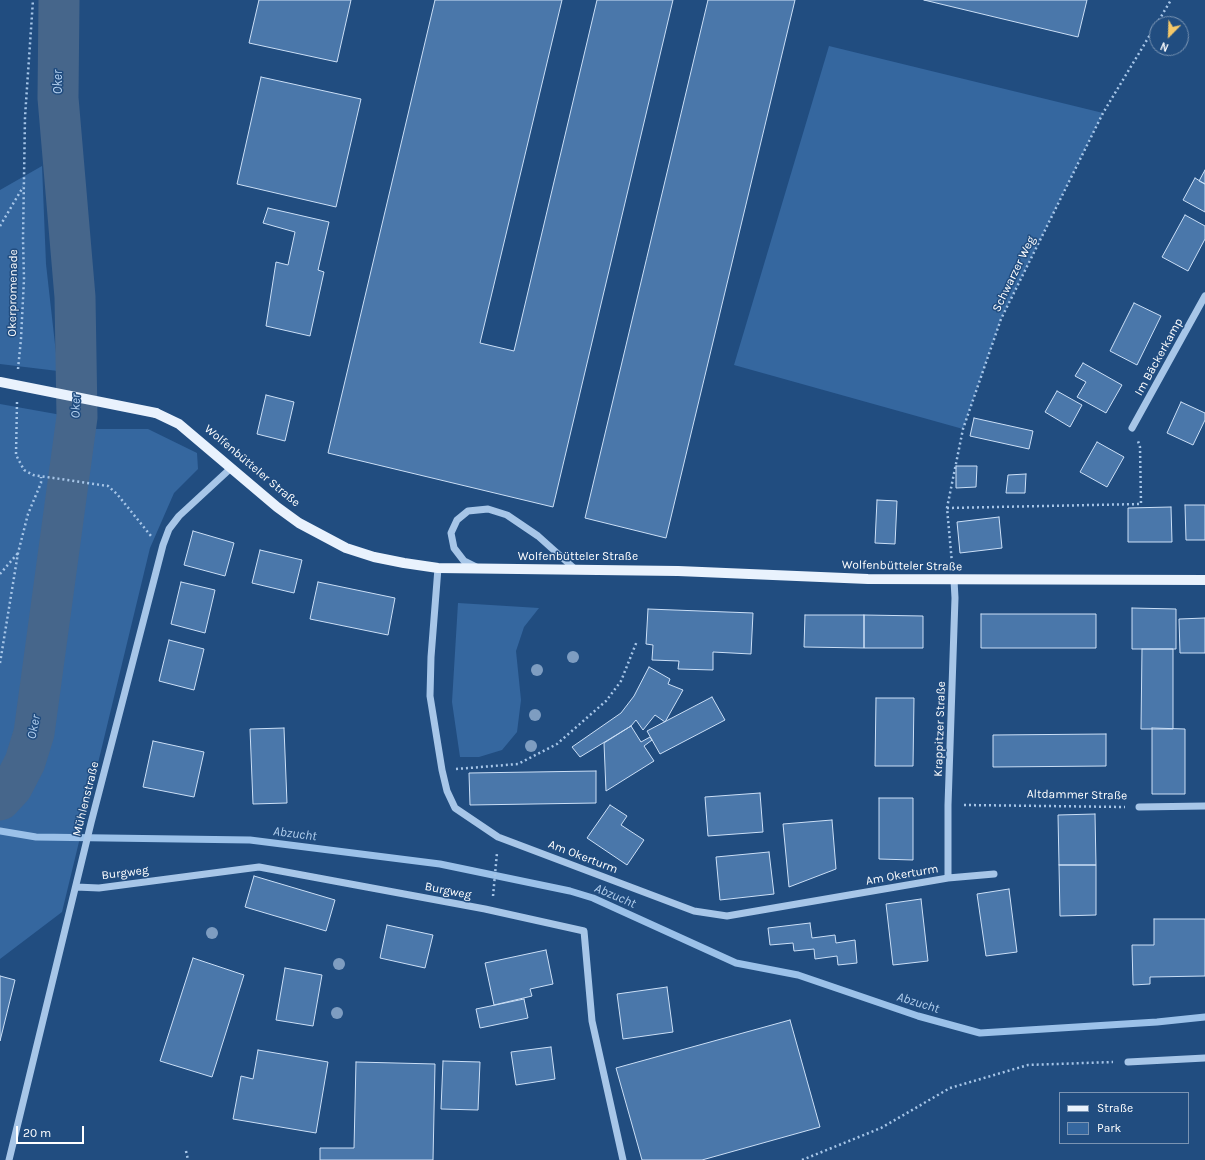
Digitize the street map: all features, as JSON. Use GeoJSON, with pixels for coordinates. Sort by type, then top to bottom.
{"type":"FeatureCollection","features":[{"type":"Feature","properties":{"kind":"main road","name":"Wolfenbütteler Straße"},"geometry":{"type":"LineString","coordinates":[[0,382],[156,413],[179,424],[278,507],[321,536],[346,548],[374,557],[438,568],[678,571],[868,579],[1205,580]]}},
{"type":"Feature","properties":{"kind":"street","name":"Im Bäckerkamp"},"geometry":{"type":"LineString","coordinates":[[1132,428],[1205,296]]}},
{"type":"Feature","properties":{"kind":"street","name":"Mühlenstraße"},"geometry":{"type":"LineString","coordinates":[[9,1160],[91,823],[163,545],[169,529],[179,516],[231,468]]}},
{"type":"Feature","properties":{"kind":"street"},"geometry":{"type":"LineString","coordinates":[[478,568],[464,561],[454,548],[451,534],[457,520],[468,511],[488,509],[507,515],[538,536],[576,570]]}},
{"type":"Feature","properties":{"kind":"street","name":"Am Okerturm"},"geometry":{"type":"LineString","coordinates":[[438,568],[431,657],[430,696],[442,770],[447,791],[455,808],[498,837],[694,912],[727,916],[948,878],[994,874]]}},
{"type":"Feature","properties":{"kind":"street","name":"Krappitzer Straße"},"geometry":{"type":"LineString","coordinates":[[948,878],[948,805],[955,598],[954,580]]}},
{"type":"Feature","properties":{"kind":"street","name":"Altdammer Straße"},"geometry":{"type":"LineString","coordinates":[[1139,807],[1205,806]]}},
{"type":"Feature","properties":{"kind":"street","name":"Burgweg"},"geometry":{"type":"LineString","coordinates":[[76,887],[99,888],[259,867],[484,909],[584,931],[592,1021],[623,1160]]}},
{"type":"Feature","properties":{"kind":"street"},"geometry":{"type":"LineString","coordinates":[[1128,1062],[1205,1058]]}},
{"type":"Feature","properties":{"kind":"path","name":"Okerpromenade"},"geometry":{"type":"LineString","coordinates":[[18,373],[24,279],[23,187],[25,117],[33,0]]}},
{"type":"Feature","properties":{"kind":"path","name":"Schwarzer Weg"},"geometry":{"type":"LineString","coordinates":[[954,580],[947,508],[963,429],[1001,319],[1103,113],[1171,0]]}},
{"type":"Feature","properties":{"kind":"path","name":"Okerpromenade"},"geometry":{"type":"LineString","coordinates":[[0,226],[23,187]]}},
{"type":"Feature","properties":{"kind":"path"},"geometry":{"type":"LineString","coordinates":[[17,395],[16,455],[24,470],[41,477],[97,483],[108,486],[117,494],[150,536],[163,545]]}},
{"type":"Feature","properties":{"kind":"path"},"geometry":{"type":"LineString","coordinates":[[947,508],[1141,504],[1140,447],[1132,428]]}},
{"type":"Feature","properties":{"kind":"path"},"geometry":{"type":"LineString","coordinates":[[0,663],[18,553],[28,514],[41,483],[41,477]]}},
{"type":"Feature","properties":{"kind":"path"},"geometry":{"type":"LineString","coordinates":[[0,574],[18,553]]}},
{"type":"Feature","properties":{"kind":"path"},"geometry":{"type":"LineString","coordinates":[[442,770],[518,764],[557,744],[606,701],[621,681],[637,641]]}},
{"type":"Feature","properties":{"kind":"path","name":"Altdammer Straße"},"geometry":{"type":"LineString","coordinates":[[948,805],[1139,807]]}},
{"type":"Feature","properties":{"kind":"path"},"geometry":{"type":"LineString","coordinates":[[494,894],[496,864]]}},
{"type":"Feature","properties":{"kind":"path"},"geometry":{"type":"LineString","coordinates":[[802,1160],[881,1128],[950,1088],[1028,1065],[1128,1062]]}},
{"type":"Feature","properties":{"kind":"path"},"geometry":{"type":"LineString","coordinates":[[186,1151],[188,1160]]}},
{"type":"Feature","properties":{"kind":"green space"},"geometry":{"type":"Polygon","coordinates":[[[829,46],[1103,113],[1001,319],[963,429],[734,365],[829,46]]]}},
{"type":"Feature","properties":{"kind":"green space"},"geometry":{"type":"Polygon","coordinates":[[[42,166],[46,264],[58,371],[0,364],[0,190],[42,166]]]}},
{"type":"Feature","properties":{"kind":"green space"},"geometry":{"type":"Polygon","coordinates":[[[0,404],[67,416],[43,583],[20,710],[6,758],[0,767],[0,404]]]}},
{"type":"Feature","properties":{"kind":"green space"},"geometry":{"type":"Polygon","coordinates":[[[93,429],[148,429],[197,453],[198,469],[174,493],[150,548],[62,912],[0,959],[0,817],[6,813],[31,777],[56,705],[93,429]]]}},
{"type":"Feature","properties":{"kind":"green space"},"geometry":{"type":"Polygon","coordinates":[[[458,603],[539,608],[524,627],[516,651],[521,700],[517,732],[502,750],[479,757],[460,757],[452,702],[458,603]]]}},
{"type":"Feature","properties":{"kind":"building"},"geometry":{"type":"Polygon","coordinates":[[[259,0],[351,0],[337,62],[249,43],[259,0]]]}},
{"type":"Feature","properties":{"kind":"building"},"geometry":{"type":"Polygon","coordinates":[[[435,0],[562,0],[480,343],[514,351],[597,0],[673,0],[553,507],[328,453],[435,0]]]}},
{"type":"Feature","properties":{"kind":"building"},"geometry":{"type":"Polygon","coordinates":[[[708,0],[795,0],[666,538],[585,518],[708,0]]]}},
{"type":"Feature","properties":{"kind":"building"},"geometry":{"type":"Polygon","coordinates":[[[924,0],[1087,0],[1078,37],[924,0]]]}},
{"type":"Feature","properties":{"kind":"building"},"geometry":{"type":"Polygon","coordinates":[[[261,77],[361,99],[336,207],[237,184],[261,77]]]}},
{"type":"Feature","properties":{"kind":"building"},"geometry":{"type":"Polygon","coordinates":[[[1205,170],[1205,184],[1199,181],[1205,170]]]}},
{"type":"Feature","properties":{"kind":"building"},"geometry":{"type":"Polygon","coordinates":[[[1195,178],[1205,184],[1205,212],[1183,200],[1195,178]]]}},
{"type":"Feature","properties":{"kind":"building"},"geometry":{"type":"Polygon","coordinates":[[[268,208],[329,222],[318,270],[324,272],[310,336],[266,326],[276,262],[288,265],[295,232],[263,223],[268,208]]]}},
{"type":"Feature","properties":{"kind":"building"},"geometry":{"type":"Polygon","coordinates":[[[1185,215],[1205,226],[1205,239],[1188,271],[1162,257],[1185,215]]]}},
{"type":"Feature","properties":{"kind":"building"},"geometry":{"type":"Polygon","coordinates":[[[1134,303],[1161,316],[1137,365],[1110,351],[1134,303]]]}},
{"type":"Feature","properties":{"kind":"building"},"geometry":{"type":"Polygon","coordinates":[[[1083,363],[1122,385],[1106,413],[1077,397],[1086,382],[1075,376],[1083,363]]]}},
{"type":"Feature","properties":{"kind":"building"},"geometry":{"type":"Polygon","coordinates":[[[1057,391],[1082,405],[1070,427],[1045,412],[1057,391]]]}},
{"type":"Feature","properties":{"kind":"building"},"geometry":{"type":"Polygon","coordinates":[[[266,395],[294,402],[285,441],[257,434],[266,395]]]}},
{"type":"Feature","properties":{"kind":"building"},"geometry":{"type":"Polygon","coordinates":[[[1181,402],[1205,413],[1205,420],[1193,445],[1167,433],[1181,402]]]}},
{"type":"Feature","properties":{"kind":"building"},"geometry":{"type":"Polygon","coordinates":[[[974,418],[1033,431],[1029,449],[970,436],[974,418]]]}},
{"type":"Feature","properties":{"kind":"building"},"geometry":{"type":"Polygon","coordinates":[[[1097,442],[1124,457],[1107,487],[1080,472],[1097,442]]]}},
{"type":"Feature","properties":{"kind":"building"},"geometry":{"type":"Polygon","coordinates":[[[956,466],[977,466],[976,487],[956,488],[956,466]]]}},
{"type":"Feature","properties":{"kind":"building"},"geometry":{"type":"Polygon","coordinates":[[[1026,474],[1025,493],[1006,493],[1008,475],[1026,474]]]}},
{"type":"Feature","properties":{"kind":"building"},"geometry":{"type":"Polygon","coordinates":[[[877,500],[897,501],[895,544],[875,543],[877,500]]]}},
{"type":"Feature","properties":{"kind":"building"},"geometry":{"type":"Polygon","coordinates":[[[1185,505],[1205,505],[1205,540],[1186,540],[1185,505]]]}},
{"type":"Feature","properties":{"kind":"building"},"geometry":{"type":"Polygon","coordinates":[[[1171,507],[1172,542],[1128,542],[1128,508],[1171,507]]]}},
{"type":"Feature","properties":{"kind":"building"},"geometry":{"type":"Polygon","coordinates":[[[999,517],[1002,548],[960,553],[957,522],[999,517]]]}},
{"type":"Feature","properties":{"kind":"building"},"geometry":{"type":"Polygon","coordinates":[[[193,531],[234,543],[225,576],[184,565],[193,531]]]}},
{"type":"Feature","properties":{"kind":"building"},"geometry":{"type":"Polygon","coordinates":[[[260,550],[302,560],[294,593],[252,583],[260,550]]]}},
{"type":"Feature","properties":{"kind":"building"},"geometry":{"type":"Polygon","coordinates":[[[181,582],[215,590],[205,633],[171,624],[181,582]]]}},
{"type":"Feature","properties":{"kind":"building"},"geometry":{"type":"Polygon","coordinates":[[[318,582],[395,598],[388,635],[310,619],[318,582]]]}},
{"type":"Feature","properties":{"kind":"building"},"geometry":{"type":"Polygon","coordinates":[[[1132,608],[1176,609],[1176,649],[1132,649],[1132,608]]]}},
{"type":"Feature","properties":{"kind":"building"},"geometry":{"type":"Polygon","coordinates":[[[648,609],[753,613],[751,654],[713,652],[713,670],[678,669],[679,661],[652,660],[653,645],[646,644],[648,609]]]}},
{"type":"Feature","properties":{"kind":"building"},"geometry":{"type":"Polygon","coordinates":[[[981,614],[1096,614],[1096,648],[981,648],[981,614]]]}},
{"type":"Feature","properties":{"kind":"building"},"geometry":{"type":"Polygon","coordinates":[[[805,615],[864,615],[864,648],[804,647],[805,615]]]}},
{"type":"Feature","properties":{"kind":"building"},"geometry":{"type":"Polygon","coordinates":[[[864,615],[923,616],[923,648],[864,648],[864,615]]]}},
{"type":"Feature","properties":{"kind":"building"},"geometry":{"type":"Polygon","coordinates":[[[1205,618],[1205,653],[1180,653],[1179,619],[1205,618]]]}},
{"type":"Feature","properties":{"kind":"building"},"geometry":{"type":"Polygon","coordinates":[[[169,640],[204,649],[194,690],[159,681],[169,640]]]}},
{"type":"Feature","properties":{"kind":"building"},"geometry":{"type":"Polygon","coordinates":[[[1142,649],[1173,649],[1173,729],[1141,729],[1142,649]]]}},
{"type":"Feature","properties":{"kind":"building"},"geometry":{"type":"Polygon","coordinates":[[[649,667],[670,679],[668,684],[683,690],[665,722],[655,715],[643,730],[636,720],[631,726],[580,757],[572,747],[621,713],[634,696],[649,667]]]}},
{"type":"Feature","properties":{"kind":"building"},"geometry":{"type":"Polygon","coordinates":[[[712,697],[725,720],[660,754],[647,731],[712,697]]]}},
{"type":"Feature","properties":{"kind":"building"},"geometry":{"type":"Polygon","coordinates":[[[876,698],[914,698],[913,766],[875,766],[876,698]]]}},
{"type":"Feature","properties":{"kind":"building"},"geometry":{"type":"Polygon","coordinates":[[[631,726],[641,742],[650,737],[652,740],[644,746],[654,761],[606,791],[604,743],[631,726]]]}},
{"type":"Feature","properties":{"kind":"building"},"geometry":{"type":"Polygon","coordinates":[[[284,728],[287,803],[253,804],[250,729],[284,728]]]}},
{"type":"Feature","properties":{"kind":"building"},"geometry":{"type":"Polygon","coordinates":[[[1152,728],[1185,729],[1185,794],[1152,794],[1152,728]]]}},
{"type":"Feature","properties":{"kind":"building"},"geometry":{"type":"Polygon","coordinates":[[[1106,734],[1106,766],[993,767],[993,735],[1106,734]]]}},
{"type":"Feature","properties":{"kind":"building"},"geometry":{"type":"Polygon","coordinates":[[[153,741],[204,752],[194,797],[143,787],[153,741]]]}},
{"type":"Feature","properties":{"kind":"building"},"geometry":{"type":"Polygon","coordinates":[[[596,771],[596,803],[470,805],[469,773],[596,771]]]}},
{"type":"Feature","properties":{"kind":"building"},"geometry":{"type":"Polygon","coordinates":[[[760,793],[763,832],[708,836],[705,797],[760,793]]]}},
{"type":"Feature","properties":{"kind":"building"},"geometry":{"type":"Polygon","coordinates":[[[879,798],[913,798],[913,860],[879,859],[879,798]]]}},
{"type":"Feature","properties":{"kind":"building"},"geometry":{"type":"Polygon","coordinates":[[[610,805],[627,816],[621,825],[644,840],[627,865],[587,838],[610,805]]]}},
{"type":"Feature","properties":{"kind":"building"},"geometry":{"type":"Polygon","coordinates":[[[1095,814],[1096,865],[1059,865],[1058,815],[1095,814]]]}},
{"type":"Feature","properties":{"kind":"building"},"geometry":{"type":"Polygon","coordinates":[[[832,820],[836,869],[789,887],[783,824],[832,820]]]}},
{"type":"Feature","properties":{"kind":"building"},"geometry":{"type":"Polygon","coordinates":[[[769,852],[774,894],[720,900],[716,857],[769,852]]]}},
{"type":"Feature","properties":{"kind":"building"},"geometry":{"type":"Polygon","coordinates":[[[1059,865],[1096,865],[1096,915],[1060,916],[1059,865]]]}},
{"type":"Feature","properties":{"kind":"building"},"geometry":{"type":"Polygon","coordinates":[[[254,876],[335,900],[326,931],[245,907],[254,876]]]}},
{"type":"Feature","properties":{"kind":"building"},"geometry":{"type":"Polygon","coordinates":[[[1009,889],[1017,952],[986,956],[977,894],[1009,889]]]}},
{"type":"Feature","properties":{"kind":"building"},"geometry":{"type":"Polygon","coordinates":[[[921,899],[928,961],[893,965],[886,904],[921,899]]]}},
{"type":"Feature","properties":{"kind":"building"},"geometry":{"type":"Polygon","coordinates":[[[1154,919],[1205,919],[1205,976],[1150,977],[1150,984],[1133,985],[1132,945],[1154,945],[1154,919]]]}},
{"type":"Feature","properties":{"kind":"building"},"geometry":{"type":"Polygon","coordinates":[[[810,923],[812,938],[835,935],[836,943],[855,940],[857,963],[838,965],[837,956],[815,959],[814,949],[794,951],[793,943],[770,945],[768,928],[810,923]]]}},
{"type":"Feature","properties":{"kind":"building"},"geometry":{"type":"Polygon","coordinates":[[[387,925],[433,935],[425,968],[380,958],[387,925]]]}},
{"type":"Feature","properties":{"kind":"building"},"geometry":{"type":"Polygon","coordinates":[[[546,950],[553,984],[530,989],[532,996],[494,1005],[485,963],[546,950]]]}},
{"type":"Feature","properties":{"kind":"building"},"geometry":{"type":"Polygon","coordinates":[[[193,958],[244,975],[212,1077],[160,1061],[193,958]]]}},
{"type":"Feature","properties":{"kind":"building"},"geometry":{"type":"Polygon","coordinates":[[[285,968],[322,975],[313,1026],[276,1020],[285,968]]]}},
{"type":"Feature","properties":{"kind":"building"},"geometry":{"type":"Polygon","coordinates":[[[0,976],[15,980],[0,1041],[0,976]]]}},
{"type":"Feature","properties":{"kind":"building"},"geometry":{"type":"Polygon","coordinates":[[[667,987],[673,1032],[623,1039],[617,994],[667,987]]]}},
{"type":"Feature","properties":{"kind":"building"},"geometry":{"type":"Polygon","coordinates":[[[524,999],[528,1018],[480,1028],[476,1009],[524,999]]]}},
{"type":"Feature","properties":{"kind":"building"},"geometry":{"type":"Polygon","coordinates":[[[790,1020],[820,1127],[702,1160],[642,1160],[616,1068],[790,1020]]]}},
{"type":"Feature","properties":{"kind":"building"},"geometry":{"type":"Polygon","coordinates":[[[551,1047],[555,1079],[516,1085],[511,1052],[551,1047]]]}},
{"type":"Feature","properties":{"kind":"building"},"geometry":{"type":"Polygon","coordinates":[[[258,1050],[328,1062],[316,1133],[233,1119],[241,1076],[253,1079],[258,1050]]]}},
{"type":"Feature","properties":{"kind":"building"},"geometry":{"type":"Polygon","coordinates":[[[443,1061],[480,1062],[478,1110],[441,1109],[443,1061]]]}},
{"type":"Feature","properties":{"kind":"building"},"geometry":{"type":"Polygon","coordinates":[[[356,1062],[435,1064],[433,1160],[320,1160],[320,1148],[354,1148],[356,1062]]]}},
{"type":"Feature","properties":{"kind":"waterway","name":"Oker"},"geometry":{"type":"LineString","coordinates":[[0,800],[12,787],[25,762],[34,733],[77,417],[75,297],[58,98],[59,0]]}},
{"type":"Feature","properties":{"kind":"waterway","name":"Abzucht"},"geometry":{"type":"LineString","coordinates":[[0,831],[36,837],[250,840],[440,864],[570,891],[593,898],[736,963],[798,975],[918,1016],[980,1033],[1157,1022],[1205,1017]]}}]}
